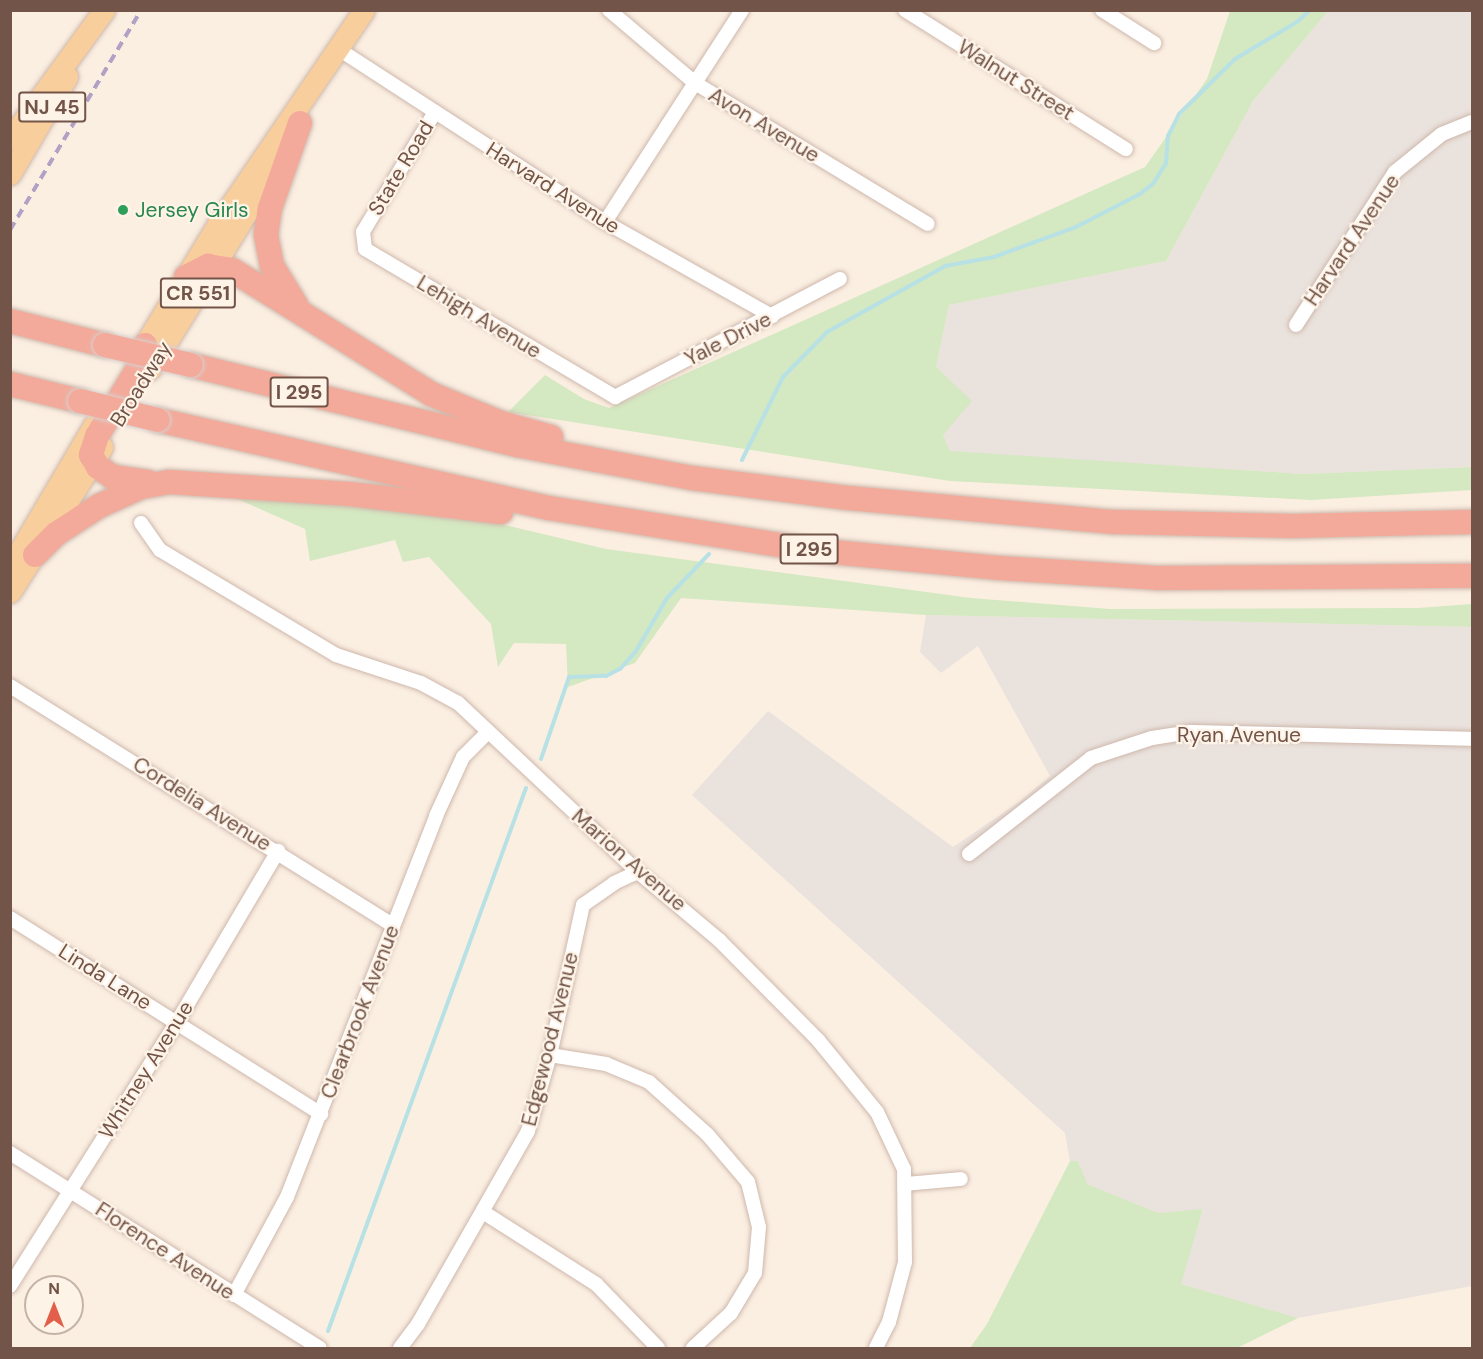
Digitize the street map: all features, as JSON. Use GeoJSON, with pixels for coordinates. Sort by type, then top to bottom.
{"type":"FeatureCollection","features":[{"type":"Feature","properties":{"kind":"highway"},"geometry":{"type":"LineString","coordinates":[[300,123],[270,207],[267,242],[280,282],[309,320]]}},
{"type":"Feature","properties":{"kind":"highway"},"geometry":{"type":"LineString","coordinates":[[186,277],[202,267],[217,265],[232,270],[424,390],[462,408],[501,423],[692,477]]}},
{"type":"Feature","properties":{"kind":"highway","name":"I 295"},"geometry":{"type":"LineString","coordinates":[[10,321],[418,423],[692,477],[956,510],[1114,522],[1281,526],[1473,522]]}},
{"type":"Feature","properties":{"kind":"highway"},"geometry":{"type":"LineString","coordinates":[[146,345],[143,360],[92,448],[93,461],[104,472],[126,482],[169,482],[350,494],[722,538]]}},
{"type":"Feature","properties":{"kind":"highway","name":"I 295"},"geometry":{"type":"LineString","coordinates":[[10,384],[483,494],[722,538],[927,562],[1104,575],[1250,580],[1473,576]]}},
{"type":"Feature","properties":{"kind":"highway"},"geometry":{"type":"LineString","coordinates":[[35,555],[56,534],[99,506],[141,487],[169,482]]}},
{"type":"Feature","properties":{"kind":"main road","name":"NJ 45"},"geometry":{"type":"LineString","coordinates":[[10,174],[104,10]]}},
{"type":"Feature","properties":{"kind":"main road","name":"Broadway"},"geometry":{"type":"LineString","coordinates":[[10,592],[217,265],[364,10]]}},
{"type":"Feature","properties":{"kind":"main road","name":"NJ 45"},"geometry":{"type":"LineString","coordinates":[[10,139],[88,37]]}},
{"type":"Feature","properties":{"kind":"main road","name":"Broadway"},"geometry":{"type":"LineString","coordinates":[[10,567],[218,224],[340,50]]}},
{"type":"Feature","properties":{"kind":"street","name":"Avon Avenue"},"geometry":{"type":"LineString","coordinates":[[609,10],[695,83],[928,224]]}},
{"type":"Feature","properties":{"kind":"street"},"geometry":{"type":"LineString","coordinates":[[605,222],[742,10]]}},
{"type":"Feature","properties":{"kind":"street","name":"Walnut Street"},"geometry":{"type":"LineString","coordinates":[[905,10],[1126,149]]}},
{"type":"Feature","properties":{"kind":"street"},"geometry":{"type":"LineString","coordinates":[[1102,10],[1154,43]]}},
{"type":"Feature","properties":{"kind":"street","name":"Harvard Avenue"},"geometry":{"type":"LineString","coordinates":[[340,50],[605,222],[772,316]]}},
{"type":"Feature","properties":{"kind":"street","name":"State Road"},"geometry":{"type":"LineString","coordinates":[[367,225],[435,112]]}},
{"type":"Feature","properties":{"kind":"street","name":"Harvard Avenue"},"geometry":{"type":"LineString","coordinates":[[1296,325],[1395,172],[1442,134],[1473,122]]}},
{"type":"Feature","properties":{"kind":"street","name":"Lehigh Avenue"},"geometry":{"type":"LineString","coordinates":[[367,225],[363,232],[365,249],[615,397]]}},
{"type":"Feature","properties":{"kind":"street","name":"Yale Drive"},"geometry":{"type":"LineString","coordinates":[[615,397],[840,279]]}},
{"type":"Feature","properties":{"kind":"street","name":"Marion Avenue"},"geometry":{"type":"LineString","coordinates":[[141,523],[160,550],[336,655],[421,683],[449,698],[638,872],[753,972],[838,1063],[877,1112],[898,1154],[905,1184],[905,1262],[894,1307],[876,1348]]}},
{"type":"Feature","properties":{"kind":"street","name":"Cordelia Avenue"},"geometry":{"type":"LineString","coordinates":[[10,686],[278,851],[393,925]]}},
{"type":"Feature","properties":{"kind":"street","name":"Clearbrook Avenue"},"geometry":{"type":"LineString","coordinates":[[234,1295],[286,1197],[321,1114],[393,925],[463,757],[488,732]]}},
{"type":"Feature","properties":{"kind":"street","name":"Ryan Avenue"},"geometry":{"type":"LineString","coordinates":[[969,854],[1091,758],[1152,738],[1190,732],[1473,739]]}},
{"type":"Feature","properties":{"kind":"street","name":"Whitney Avenue"},"geometry":{"type":"LineString","coordinates":[[10,1286],[177,1022],[278,851]]}},
{"type":"Feature","properties":{"kind":"street","name":"Edgewood Avenue"},"geometry":{"type":"LineString","coordinates":[[400,1348],[483,1212],[528,1131],[550,1055],[583,905],[614,883],[638,872]]}},
{"type":"Feature","properties":{"kind":"street","name":"Linda Lane"},"geometry":{"type":"LineString","coordinates":[[10,918],[321,1114]]}},
{"type":"Feature","properties":{"kind":"street"},"geometry":{"type":"LineString","coordinates":[[550,1055],[606,1064],[649,1082],[707,1134],[748,1182],[759,1227],[755,1273],[731,1313],[693,1348]]}},
{"type":"Feature","properties":{"kind":"street","name":"Florence Avenue"},"geometry":{"type":"LineString","coordinates":[[10,1153],[320,1348]]}},
{"type":"Feature","properties":{"kind":"street"},"geometry":{"type":"LineString","coordinates":[[905,1184],[961,1179]]}},
{"type":"Feature","properties":{"kind":"street"},"geometry":{"type":"LineString","coordinates":[[483,1212],[596,1284],[658,1348]]}},
{"type":"Feature","properties":{"kind":"shaded area"},"geometry":{"type":"Polygon","coordinates":[[[1328,11],[1472,11],[1472,467],[1304,474],[950,452],[943,435],[936,367],[949,305],[1166,261],[1253,101],[1328,11]]]}},
{"type":"Feature","properties":{"kind":"shaded area"},"geometry":{"type":"Polygon","coordinates":[[[926,615],[1472,627],[1472,1286],[1298,1318],[1180,1284],[1203,1210],[1158,1213],[1086,1184],[1078,1161],[1070,1161],[1065,1133],[692,795],[768,711],[953,847],[1019,802],[1050,776],[978,646],[941,673],[920,652],[926,615]]]}},
{"type":"Feature","properties":{"kind":"green space"},"geometry":{"type":"Polygon","coordinates":[[[1230,11],[1328,11],[1253,101],[1166,261],[949,305],[936,367],[972,401],[943,435],[950,451],[1303,474],[1472,467],[1472,490],[1311,500],[950,481],[508,412],[545,375],[584,399],[609,408],[1145,167],[1207,79],[1230,11]]]}},
{"type":"Feature","properties":{"kind":"green space"},"geometry":{"type":"Polygon","coordinates":[[[224,493],[467,516],[606,549],[971,598],[1110,609],[1418,608],[1472,604],[1472,627],[926,615],[681,598],[635,663],[568,687],[566,644],[514,643],[498,667],[491,624],[429,557],[403,562],[395,540],[310,561],[305,529],[224,493]]]}},
{"type":"Feature","properties":{"kind":"green space"},"geometry":{"type":"Polygon","coordinates":[[[1070,1161],[1078,1161],[1087,1184],[1158,1213],[1203,1209],[1181,1284],[1298,1318],[1237,1348],[970,1348],[987,1324],[1070,1161]]]}},
{"type":"Feature","properties":{"kind":"waterway"},"geometry":{"type":"LineString","coordinates":[[742,460],[783,377],[827,332],[945,266],[994,257],[1076,227],[1140,194],[1153,184],[1166,163],[1168,136],[1179,114],[1235,59],[1297,22],[1310,10]]}},
{"type":"Feature","properties":{"kind":"waterway"},"geometry":{"type":"LineString","coordinates":[[541,759],[569,677],[606,676],[620,669],[636,651],[667,598],[709,554]]}},
{"type":"Feature","properties":{"kind":"waterway"},"geometry":{"type":"LineString","coordinates":[[328,1331],[526,788]]}},
{"type":"Feature","properties":{"kind":"railway"},"geometry":{"type":"LineString","coordinates":[[10,230],[141,10]]}},
{"type":"Feature","properties":{"kind":"place","name":"Jersey Girls"},"geometry":{"type":"Point","coordinates":[123,210]}}]}
